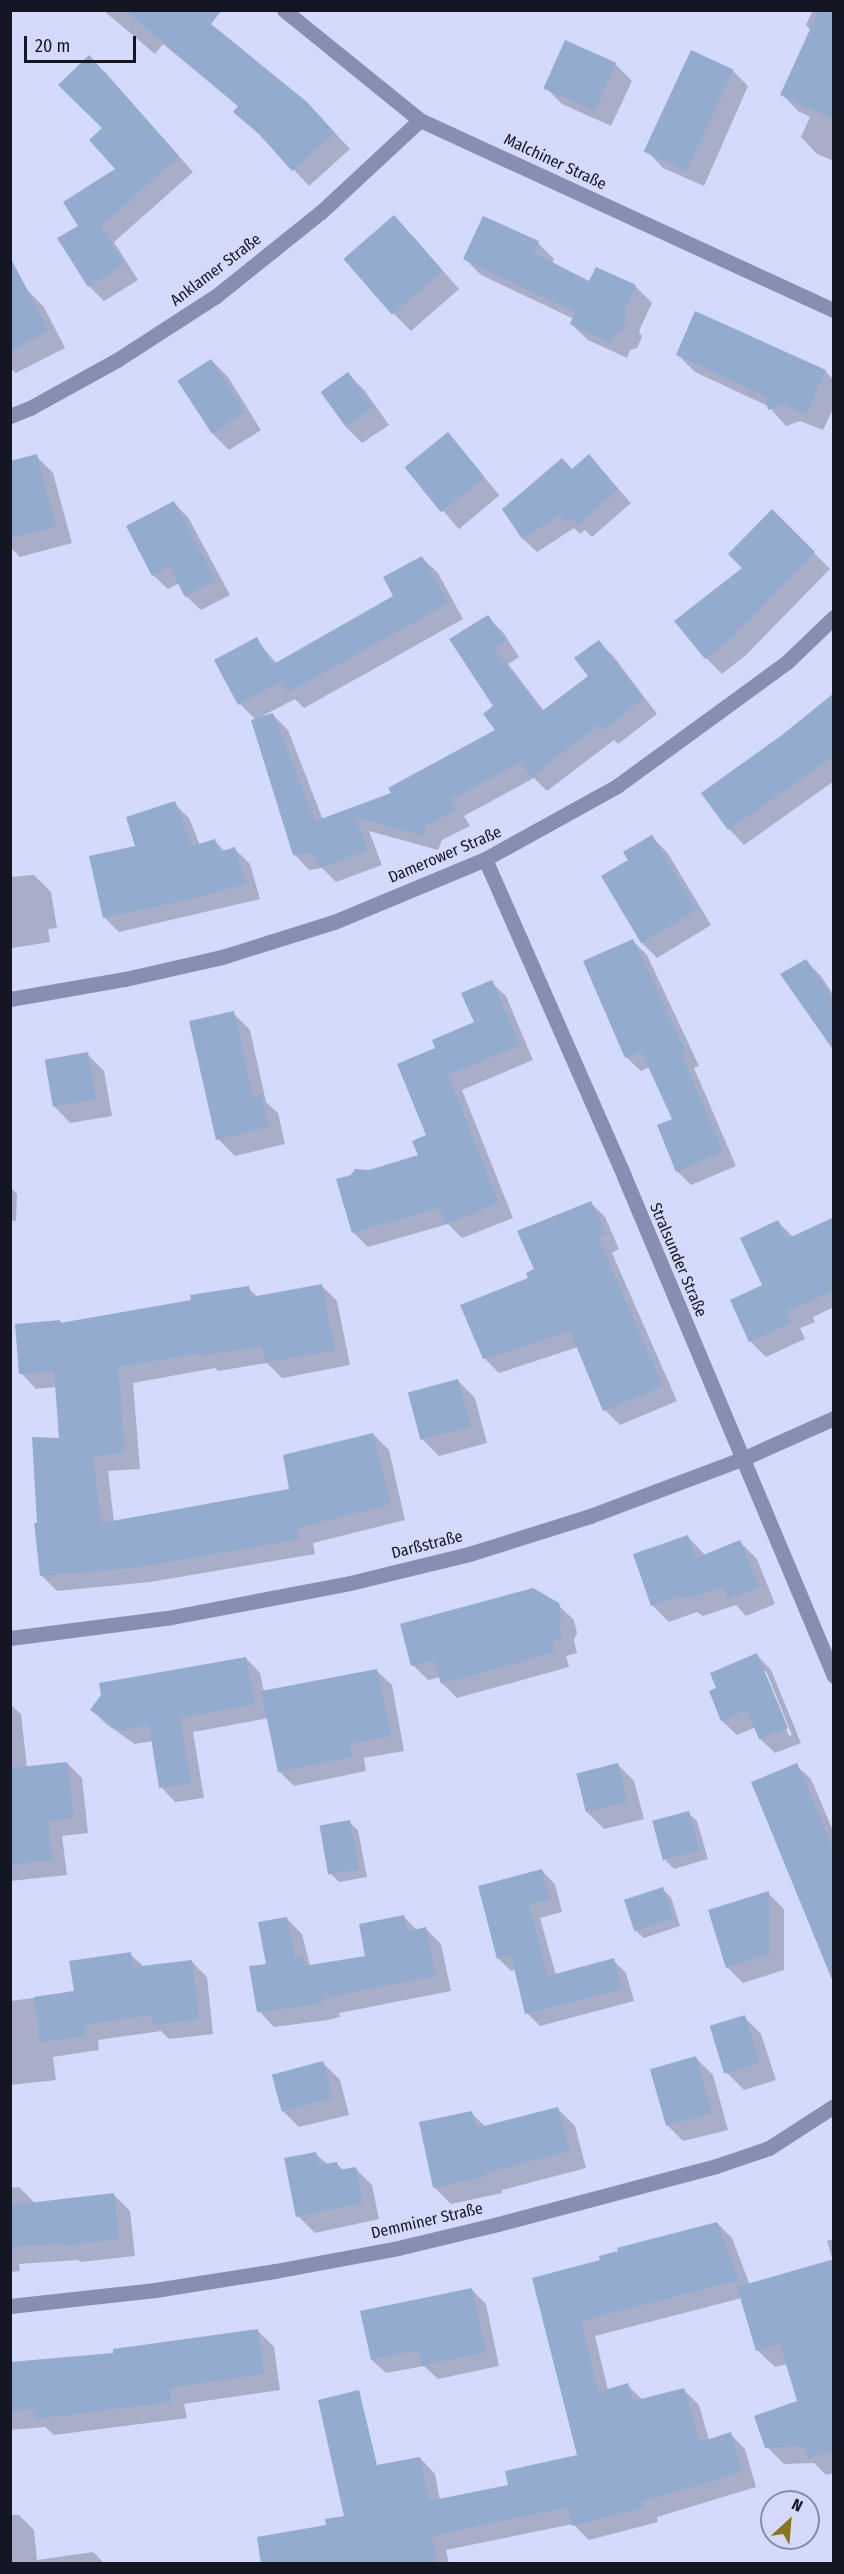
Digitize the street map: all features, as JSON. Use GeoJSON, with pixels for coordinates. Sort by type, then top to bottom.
{"type":"FeatureCollection","features":[{"type":"Feature","properties":{"kind":"street","name":"Malchiner Straße"},"geometry":{"type":"LineString","coordinates":[[284,10],[420,120],[834,310]]}},
{"type":"Feature","properties":{"kind":"street","name":"Anklamer Straße"},"geometry":{"type":"LineString","coordinates":[[10,416],[30,408],[117,360],[216,296],[321,212],[420,120]]}},
{"type":"Feature","properties":{"kind":"street","name":"Damerower Straße"},"geometry":{"type":"LineString","coordinates":[[10,999],[125,979],[222,957],[334,922],[485,860],[617,786],[787,662],[834,617]]}},
{"type":"Feature","properties":{"kind":"street","name":"Stralsunder Straße"},"geometry":{"type":"LineString","coordinates":[[485,860],[624,1176],[834,1676]]}},
{"type":"Feature","properties":{"kind":"street","name":"Darßstraße"},"geometry":{"type":"LineString","coordinates":[[10,1638],[177,1616],[350,1582],[470,1554],[590,1516],[742,1459],[834,1418]]}},
{"type":"Feature","properties":{"kind":"street","name":"Demminer Straße"},"geometry":{"type":"LineString","coordinates":[[10,2306],[166,2289],[275,2271],[442,2237],[716,2166],[770,2148],[834,2106]]}},
{"type":"Feature","properties":{"kind":"building"},"geometry":{"type":"Polygon","coordinates":[[[125,10],[222,10],[211,24],[307,102],[335,133],[292,171],[259,134],[233,112],[238,106],[125,10]]]}},
{"type":"Feature","properties":{"kind":"building"},"geometry":{"type":"Polygon","coordinates":[[[819,10],[834,10],[834,120],[780,95],[819,10]]]}},
{"type":"Feature","properties":{"kind":"building"},"geometry":{"type":"Polygon","coordinates":[[[565,40],[616,63],[595,111],[543,88],[565,40]]]}},
{"type":"Feature","properties":{"kind":"building"},"geometry":{"type":"Polygon","coordinates":[[[691,50],[734,70],[686,171],[644,152],[691,50]]]}},
{"type":"Feature","properties":{"kind":"building"},"geometry":{"type":"Polygon","coordinates":[[[89,55],[179,156],[101,226],[124,264],[88,287],[57,238],[78,226],[63,202],[115,169],[89,140],[102,128],[58,85],[89,55]]]}},
{"type":"Feature","properties":{"kind":"building"},"geometry":{"type":"Polygon","coordinates":[[[394,215],[443,271],[392,315],[343,259],[394,215]]]}},
{"type":"Feature","properties":{"kind":"building"},"geometry":{"type":"Polygon","coordinates":[[[483,216],[539,241],[534,253],[589,281],[596,267],[636,285],[624,313],[627,320],[621,332],[614,335],[611,343],[570,324],[575,312],[463,259],[483,216]]]}},
{"type":"Feature","properties":{"kind":"building"},"geometry":{"type":"Polygon","coordinates":[[[10,257],[49,331],[10,351],[10,257]]]}},
{"type":"Feature","properties":{"kind":"building"},"geometry":{"type":"Polygon","coordinates":[[[695,311],[826,370],[806,414],[782,404],[768,410],[765,396],[676,355],[695,311]]]}},
{"type":"Feature","properties":{"kind":"building"},"geometry":{"type":"Polygon","coordinates":[[[211,359],[245,412],[212,434],[177,381],[211,359]]]}},
{"type":"Feature","properties":{"kind":"building"},"geometry":{"type":"Polygon","coordinates":[[[348,372],[373,407],[346,427],[320,392],[348,372]]]}},
{"type":"Feature","properties":{"kind":"building"},"geometry":{"type":"Polygon","coordinates":[[[448,432],[485,477],[441,512],[404,467],[448,432]]]}},
{"type":"Feature","properties":{"kind":"building"},"geometry":{"type":"Polygon","coordinates":[[[37,454],[56,527],[10,538],[10,461],[37,454]]]}},
{"type":"Feature","properties":{"kind":"building"},"geometry":{"type":"Polygon","coordinates":[[[589,454],[618,489],[577,525],[571,517],[565,522],[559,515],[522,539],[502,509],[562,458],[572,469],[589,454]]]}},
{"type":"Feature","properties":{"kind":"building"},"geometry":{"type":"Polygon","coordinates":[[[174,501],[216,580],[185,597],[169,566],[152,576],[126,526],[174,501]]]}},
{"type":"Feature","properties":{"kind":"building"},"geometry":{"type":"Polygon","coordinates":[[[772,509],[815,552],[730,639],[705,659],[674,621],[742,568],[728,554],[772,509]]]}},
{"type":"Feature","properties":{"kind":"building"},"geometry":{"type":"Polygon","coordinates":[[[422,556],[449,603],[287,693],[281,682],[238,705],[214,660],[257,637],[272,665],[393,596],[383,577],[422,556]]]}},
{"type":"Feature","properties":{"kind":"building"},"geometry":{"type":"Polygon","coordinates":[[[488,615],[506,641],[494,648],[542,711],[588,676],[574,658],[599,640],[643,699],[602,730],[598,725],[531,777],[520,763],[450,800],[456,810],[427,825],[423,836],[355,817],[368,850],[320,868],[313,853],[293,855],[251,720],[273,713],[315,821],[391,793],[388,788],[495,730],[483,714],[493,706],[449,639],[488,615]]]}},
{"type":"Feature","properties":{"kind":"building"},"geometry":{"type":"Polygon","coordinates":[[[834,693],[834,756],[728,830],[701,793],[782,735],[834,693]]]}},
{"type":"Feature","properties":{"kind":"building"},"geometry":{"type":"Polygon","coordinates":[[[175,801],[192,846],[215,839],[219,852],[235,847],[246,884],[103,918],[89,856],[135,846],[126,817],[175,801]]]}},
{"type":"Feature","properties":{"kind":"building"},"geometry":{"type":"Polygon","coordinates":[[[652,835],[697,910],[641,943],[601,876],[628,860],[623,852],[652,835]]]}},
{"type":"Feature","properties":{"kind":"building"},"geometry":{"type":"Polygon","coordinates":[[[633,939],[686,1052],[681,1054],[723,1151],[676,1172],[657,1125],[672,1119],[641,1051],[625,1058],[583,961],[633,939]]]}},
{"type":"Feature","properties":{"kind":"building"},"geometry":{"type":"Polygon","coordinates":[[[806,959],[834,1001],[834,1051],[780,974],[806,959]]]}},
{"type":"Feature","properties":{"kind":"building"},"geometry":{"type":"Polygon","coordinates":[[[492,980],[519,1045],[448,1075],[499,1203],[446,1224],[439,1208],[352,1233],[336,1179],[351,1175],[355,1169],[369,1170],[418,1155],[412,1141],[426,1135],[397,1064],[435,1048],[432,1040],[474,1022],[461,993],[492,980]]]}},
{"type":"Feature","properties":{"kind":"building"},"geometry":{"type":"Polygon","coordinates":[[[234,1011],[253,1097],[261,1095],[269,1127],[216,1140],[189,1021],[234,1011]]]}},
{"type":"Feature","properties":{"kind":"building"},"geometry":{"type":"Polygon","coordinates":[[[88,1052],[96,1099],[53,1107],[45,1060],[88,1052]]]}},
{"type":"Feature","properties":{"kind":"building"},"geometry":{"type":"Polygon","coordinates":[[[591,1201],[606,1234],[598,1238],[663,1386],[603,1411],[570,1331],[483,1359],[460,1305],[528,1278],[526,1273],[534,1269],[517,1231],[591,1201]]]}},
{"type":"Feature","properties":{"kind":"building"},"geometry":{"type":"Polygon","coordinates":[[[834,1217],[834,1291],[785,1312],[791,1323],[749,1342],[730,1300],[762,1285],[740,1238],[778,1220],[787,1239],[834,1217]]]}},
{"type":"Feature","properties":{"kind":"building"},"geometry":{"type":"Polygon","coordinates":[[[322,1284],[335,1350],[265,1363],[262,1346],[200,1356],[200,1353],[118,1367],[125,1453],[93,1456],[101,1523],[289,1489],[283,1455],[373,1433],[391,1504],[298,1528],[300,1539],[133,1568],[40,1576],[34,1523],[37,1523],[32,1437],[59,1438],[54,1371],[19,1374],[15,1324],[60,1320],[60,1323],[191,1300],[190,1295],[249,1286],[251,1297],[322,1284]]]}},
{"type":"Feature","properties":{"kind":"building"},"geometry":{"type":"Polygon","coordinates":[[[458,1379],[471,1426],[420,1440],[408,1392],[458,1379]]]}},
{"type":"Feature","properties":{"kind":"building"},"geometry":{"type":"Polygon","coordinates":[[[688,1535],[696,1558],[740,1540],[759,1587],[728,1599],[723,1587],[685,1599],[679,1596],[651,1606],[633,1554],[688,1535]]]}},
{"type":"Feature","properties":{"kind":"building"},"geometry":{"type":"Polygon","coordinates":[[[533,1588],[559,1603],[563,1617],[559,1624],[563,1638],[552,1641],[555,1652],[441,1684],[434,1660],[411,1666],[400,1624],[533,1588]]]}},
{"type":"Feature","properties":{"kind":"building"},"geometry":{"type":"Polygon","coordinates":[[[757,1653],[788,1728],[759,1739],[747,1710],[721,1721],[709,1691],[716,1688],[710,1673],[757,1653]]]}},
{"type":"Feature","properties":{"kind":"building"},"geometry":{"type":"Polygon","coordinates":[[[246,1657],[255,1704],[180,1718],[191,1784],[159,1788],[149,1725],[120,1731],[90,1710],[101,1695],[99,1683],[246,1657]]]}},
{"type":"Feature","properties":{"kind":"building"},"geometry":{"type":"Polygon","coordinates":[[[377,1669],[391,1736],[350,1744],[352,1757],[278,1772],[261,1691],[377,1669]]]}},
{"type":"Feature","properties":{"kind":"building"},"geometry":{"type":"Polygon","coordinates":[[[67,1762],[74,1818],[48,1821],[53,1860],[10,1865],[10,1768],[67,1762]]]}},
{"type":"Feature","properties":{"kind":"building"},"geometry":{"type":"Polygon","coordinates":[[[618,1763],[628,1802],[586,1812],[576,1773],[618,1763]]]}},
{"type":"Feature","properties":{"kind":"building"},"geometry":{"type":"Polygon","coordinates":[[[797,1763],[834,1850],[833,1982],[751,1782],[797,1763]]]}},
{"type":"Feature","properties":{"kind":"building"},"geometry":{"type":"Polygon","coordinates":[[[689,1811],[700,1851],[663,1860],[652,1821],[689,1811]]]}},
{"type":"Feature","properties":{"kind":"building"},"geometry":{"type":"Polygon","coordinates":[[[350,1820],[359,1869],[328,1875],[319,1825],[350,1820]]]}},
{"type":"Feature","properties":{"kind":"building"},"geometry":{"type":"Polygon","coordinates":[[[542,1869],[550,1899],[529,1905],[548,1976],[614,1958],[622,1989],[525,2014],[511,1955],[497,1959],[478,1886],[542,1869]]]}},
{"type":"Feature","properties":{"kind":"building"},"geometry":{"type":"Polygon","coordinates":[[[663,1887],[673,1918],[634,1931],[624,1900],[663,1887]]]}},
{"type":"Feature","properties":{"kind":"building"},"geometry":{"type":"Polygon","coordinates":[[[769,1891],[769,1954],[726,1968],[708,1910],[769,1891]]]}},
{"type":"Feature","properties":{"kind":"building"},"geometry":{"type":"Polygon","coordinates":[[[404,1915],[408,1931],[426,1927],[436,1976],[324,1998],[325,2001],[312,2005],[257,2012],[249,1966],[266,1964],[258,1922],[287,1917],[295,1958],[303,1957],[304,1966],[365,1956],[359,1924],[404,1915]]]}},
{"type":"Feature","properties":{"kind":"building"},"geometry":{"type":"Polygon","coordinates":[[[131,1952],[133,1967],[192,1960],[199,2019],[153,2025],[151,2015],[84,2025],[85,2036],[40,2042],[34,1997],[74,1991],[69,1961],[131,1952]]]}},
{"type":"Feature","properties":{"kind":"building"},"geometry":{"type":"Polygon","coordinates":[[[745,2015],[760,2063],[724,2074],[710,2026],[745,2015]]]}},
{"type":"Feature","properties":{"kind":"building"},"geometry":{"type":"Polygon","coordinates":[[[696,2056],[712,2113],[666,2126],[650,2069],[696,2056]]]}},
{"type":"Feature","properties":{"kind":"building"},"geometry":{"type":"Polygon","coordinates":[[[323,2061],[333,2098],[282,2111],[272,2075],[323,2061]]]}},
{"type":"Feature","properties":{"kind":"building"},"geometry":{"type":"Polygon","coordinates":[[[558,2107],[570,2151],[486,2173],[486,2176],[433,2188],[419,2122],[472,2111],[476,2128],[558,2107]]]}},
{"type":"Feature","properties":{"kind":"building"},"geometry":{"type":"Polygon","coordinates":[[[316,2152],[319,2165],[337,2162],[339,2170],[356,2167],[363,2203],[296,2217],[284,2158],[316,2152]]]}},
{"type":"Feature","properties":{"kind":"building"},"geometry":{"type":"Polygon","coordinates":[[[114,2193],[119,2239],[62,2246],[62,2243],[10,2247],[10,2205],[114,2193]]]}},
{"type":"Feature","properties":{"kind":"building"},"geometry":{"type":"Polygon","coordinates":[[[717,2222],[739,2280],[581,2321],[598,2392],[628,2383],[633,2401],[684,2388],[700,2442],[731,2432],[742,2472],[642,2502],[644,2507],[572,2526],[568,2507],[432,2536],[437,2564],[261,2564],[257,2537],[326,2525],[325,2519],[344,2516],[318,2400],[359,2390],[377,2465],[420,2457],[429,2501],[508,2485],[505,2471],[577,2455],[532,2278],[600,2260],[599,2256],[618,2251],[617,2248],[717,2222]]]}},
{"type":"Feature","properties":{"kind":"building"},"geometry":{"type":"Polygon","coordinates":[[[834,2259],[834,2450],[808,2459],[804,2446],[765,2448],[754,2416],[797,2401],[780,2344],[756,2351],[737,2287],[834,2259]]]}},
{"type":"Feature","properties":{"kind":"building"},"geometry":{"type":"Polygon","coordinates":[[[472,2288],[486,2352],[422,2366],[419,2350],[371,2360],[360,2311],[472,2288]]]}},
{"type":"Feature","properties":{"kind":"building"},"geometry":{"type":"Polygon","coordinates":[[[258,2329],[264,2374],[169,2388],[171,2402],[36,2419],[35,2410],[10,2412],[10,2362],[113,2353],[113,2349],[258,2329]]]}}]}
